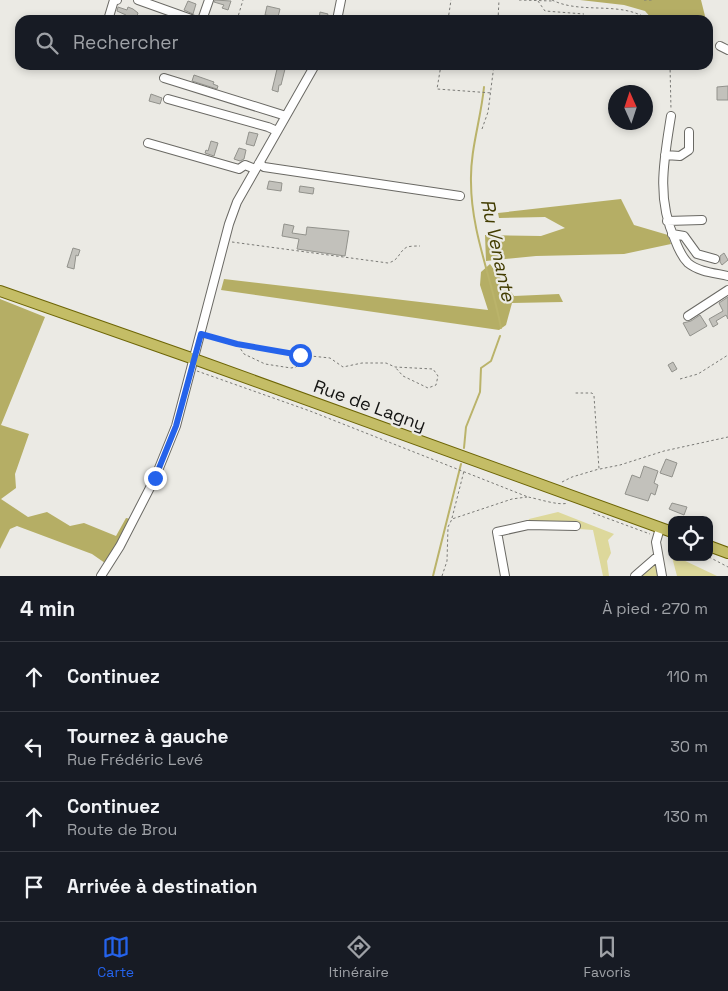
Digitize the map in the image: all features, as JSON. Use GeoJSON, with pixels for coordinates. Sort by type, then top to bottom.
{"type":"FeatureCollection","features":[{"type":"Feature","properties":{"kind":"main road","name":"Rue de Lagny"},"geometry":{"type":"LineString","coordinates":[[0,291],[193,364],[557,490],[658,536],[668,533]]}},
{"type":"Feature","properties":{"kind":"main road"},"geometry":{"type":"LineString","coordinates":[[713,547],[728,552]]}},
{"type":"Feature","properties":{"kind":"street"},"geometry":{"type":"LineString","coordinates":[[107,15],[111,0]]}},
{"type":"Feature","properties":{"kind":"street"},"geometry":{"type":"LineString","coordinates":[[108,15],[114,0],[117,0]]}},
{"type":"Feature","properties":{"kind":"street"},"geometry":{"type":"LineString","coordinates":[[138,0],[180,15]]}},
{"type":"Feature","properties":{"kind":"street"},"geometry":{"type":"LineString","coordinates":[[204,15],[209,0]]}},
{"type":"Feature","properties":{"kind":"street"},"geometry":{"type":"LineString","coordinates":[[338,15],[341,0]]}},
{"type":"Feature","properties":{"kind":"street"},"geometry":{"type":"LineString","coordinates":[[720,46],[728,50]]}},
{"type":"Feature","properties":{"kind":"street"},"geometry":{"type":"LineString","coordinates":[[100,576],[120,546],[155,478],[176,426],[224,241],[237,202],[312,70]]}},
{"type":"Feature","properties":{"kind":"street"},"geometry":{"type":"LineString","coordinates":[[164,78],[286,116]]}},
{"type":"Feature","properties":{"kind":"street"},"geometry":{"type":"LineString","coordinates":[[168,99],[277,131]]}},
{"type":"Feature","properties":{"kind":"street"},"geometry":{"type":"LineString","coordinates":[[671,116],[662,183],[663,204],[672,234],[681,254],[688,263],[700,270],[728,276]]}},
{"type":"Feature","properties":{"kind":"street"},"geometry":{"type":"LineString","coordinates":[[665,155],[680,156],[689,150],[689,132]]}},
{"type":"Feature","properties":{"kind":"street"},"geometry":{"type":"LineString","coordinates":[[148,143],[239,169],[245,165],[257,166],[460,196]]}},
{"type":"Feature","properties":{"kind":"street"},"geometry":{"type":"LineString","coordinates":[[668,221],[702,220]]}},
{"type":"Feature","properties":{"kind":"street"},"geometry":{"type":"LineString","coordinates":[[672,234],[684,236],[697,254],[714,260]]}},
{"type":"Feature","properties":{"kind":"street"},"geometry":{"type":"LineString","coordinates":[[688,316],[728,290]]}},
{"type":"Feature","properties":{"kind":"street"},"geometry":{"type":"LineString","coordinates":[[505,576],[497,532],[528,524],[576,526]]}},
{"type":"Feature","properties":{"kind":"street"},"geometry":{"type":"LineString","coordinates":[[658,536],[658,556],[662,576]]}},
{"type":"Feature","properties":{"kind":"street"},"geometry":{"type":"LineString","coordinates":[[634,576],[658,556]]}},
{"type":"Feature","properties":{"kind":"path"},"geometry":{"type":"LineString","coordinates":[[238,15],[243,0]]}},
{"type":"Feature","properties":{"kind":"path"},"geometry":{"type":"LineString","coordinates":[[448,15],[450,0]]}},
{"type":"Feature","properties":{"kind":"path"},"geometry":{"type":"LineString","coordinates":[[498,15],[499,0]]}},
{"type":"Feature","properties":{"kind":"path"},"geometry":{"type":"LineString","coordinates":[[519,0],[553,1],[629,11],[641,15]]}},
{"type":"Feature","properties":{"kind":"path"},"geometry":{"type":"LineString","coordinates":[[644,0],[654,0]]}},
{"type":"Feature","properties":{"kind":"path"},"geometry":{"type":"LineString","coordinates":[[538,1],[545,11],[584,14]]}},
{"type":"Feature","properties":{"kind":"path"},"geometry":{"type":"LineString","coordinates":[[440,70],[438,89],[492,93]]}},
{"type":"Feature","properties":{"kind":"path"},"geometry":{"type":"LineString","coordinates":[[482,129],[492,93],[494,70]]}},
{"type":"Feature","properties":{"kind":"path"},"geometry":{"type":"LineString","coordinates":[[670,70],[671,116]]}},
{"type":"Feature","properties":{"kind":"path"},"geometry":{"type":"LineString","coordinates":[[224,241],[388,263],[394,262],[404,249],[420,246]]}},
{"type":"Feature","properties":{"kind":"path"},"geometry":{"type":"LineString","coordinates":[[201,334],[237,344],[330,358],[343,368],[362,363],[386,363],[395,367],[433,369],[438,376],[436,385],[428,388],[403,376],[395,367]]}},
{"type":"Feature","properties":{"kind":"path"},"geometry":{"type":"LineString","coordinates":[[237,344],[244,354],[264,364],[290,368],[296,367],[301,362],[300,355]]}},
{"type":"Feature","properties":{"kind":"path"},"geometry":{"type":"LineString","coordinates":[[680,379],[698,374],[728,356]]}},
{"type":"Feature","properties":{"kind":"path"},"geometry":{"type":"LineString","coordinates":[[193,364],[528,497],[562,505],[567,503]]}},
{"type":"Feature","properties":{"kind":"path"},"geometry":{"type":"LineString","coordinates":[[574,393],[592,393],[594,396],[599,469]]}},
{"type":"Feature","properties":{"kind":"path"},"geometry":{"type":"LineString","coordinates":[[557,490],[562,482],[572,477],[620,465],[664,451],[728,437]]}},
{"type":"Feature","properties":{"kind":"path"},"geometry":{"type":"LineString","coordinates":[[442,576],[447,562],[448,527],[452,520],[464,471]]}},
{"type":"Feature","properties":{"kind":"path"},"geometry":{"type":"LineString","coordinates":[[452,520],[512,499],[528,497]]}},
{"type":"Feature","properties":{"kind":"path"},"geometry":{"type":"LineString","coordinates":[[592,512],[658,536]]}},
{"type":"Feature","properties":{"kind":"path"},"geometry":{"type":"LineString","coordinates":[[713,559],[728,568]]}},
{"type":"Feature","properties":{"kind":"shaded area"},"geometry":{"type":"Polygon","coordinates":[[[580,0],[701,0],[705,15],[649,15],[645,11],[624,5],[580,0]]]}},
{"type":"Feature","properties":{"kind":"shaded area"},"geometry":{"type":"Polygon","coordinates":[[[621,199],[634,225],[668,235],[671,244],[624,254],[536,256],[486,261],[485,235],[541,236],[565,228],[545,217],[499,218],[498,213],[621,199]]]}},
{"type":"Feature","properties":{"kind":"shaded area"},"geometry":{"type":"Polygon","coordinates":[[[490,264],[514,296],[559,294],[563,302],[512,303],[506,325],[499,330],[221,290],[224,279],[488,310],[480,285],[481,272],[490,264]]]}},
{"type":"Feature","properties":{"kind":"shaded area"},"geometry":{"type":"Polygon","coordinates":[[[0,299],[45,317],[1,425],[29,434],[15,474],[16,488],[1,499],[28,517],[47,512],[70,526],[84,523],[116,536],[126,518],[131,519],[133,525],[105,563],[92,554],[17,526],[10,529],[0,549],[0,299]]]}},
{"type":"Feature","properties":{"kind":"shaded area"},"geometry":{"type":"Polygon","coordinates":[[[558,512],[614,534],[608,540],[611,553],[607,561],[609,576],[603,576],[593,530],[579,529],[580,524],[578,523],[528,521],[529,519],[558,512]]]}},
{"type":"Feature","properties":{"kind":"shaded area"},"geometry":{"type":"Polygon","coordinates":[[[656,561],[660,576],[637,576],[656,561]]]}},
{"type":"Feature","properties":{"kind":"shaded area"},"geometry":{"type":"Polygon","coordinates":[[[673,561],[685,561],[717,576],[677,576],[673,561]]]}},
{"type":"Feature","properties":{"kind":"building"},"geometry":{"type":"Polygon","coordinates":[[[215,0],[231,1],[228,10],[222,8],[224,5],[214,2],[215,0]]]}},
{"type":"Feature","properties":{"kind":"building"},"geometry":{"type":"Polygon","coordinates":[[[188,1],[196,4],[193,14],[184,10],[188,1]]]}},
{"type":"Feature","properties":{"kind":"building"},"geometry":{"type":"Polygon","coordinates":[[[267,6],[280,9],[278,15],[265,15],[267,6]]]}},
{"type":"Feature","properties":{"kind":"building"},"geometry":{"type":"Polygon","coordinates":[[[118,7],[127,10],[128,7],[138,13],[137,15],[126,15],[117,11],[118,7]]]}},
{"type":"Feature","properties":{"kind":"building"},"geometry":{"type":"Polygon","coordinates":[[[320,12],[328,14],[328,15],[320,15],[320,12]]]}},
{"type":"Feature","properties":{"kind":"building"},"geometry":{"type":"Polygon","coordinates":[[[277,70],[285,70],[278,92],[272,90],[277,70]]]}},
{"type":"Feature","properties":{"kind":"building"},"geometry":{"type":"Polygon","coordinates":[[[194,75],[214,82],[213,84],[218,86],[217,89],[192,81],[194,75]]]}},
{"type":"Feature","properties":{"kind":"building"},"geometry":{"type":"Polygon","coordinates":[[[728,86],[728,100],[717,100],[717,87],[728,86]]]}},
{"type":"Feature","properties":{"kind":"building"},"geometry":{"type":"Polygon","coordinates":[[[151,94],[162,98],[160,104],[149,101],[151,94]]]}},
{"type":"Feature","properties":{"kind":"building"},"geometry":{"type":"Polygon","coordinates":[[[249,132],[258,134],[254,146],[246,144],[249,132]]]}},
{"type":"Feature","properties":{"kind":"building"},"geometry":{"type":"Polygon","coordinates":[[[211,141],[218,143],[214,156],[205,153],[206,150],[208,151],[211,141]]]}},
{"type":"Feature","properties":{"kind":"building"},"geometry":{"type":"Polygon","coordinates":[[[239,148],[246,150],[244,159],[240,161],[234,159],[239,148]]]}},
{"type":"Feature","properties":{"kind":"building"},"geometry":{"type":"Polygon","coordinates":[[[269,181],[282,183],[281,191],[267,189],[269,181]]]}},
{"type":"Feature","properties":{"kind":"building"},"geometry":{"type":"Polygon","coordinates":[[[300,186],[314,188],[313,194],[299,192],[300,186]]]}},
{"type":"Feature","properties":{"kind":"building"},"geometry":{"type":"Polygon","coordinates":[[[284,224],[294,226],[292,233],[306,235],[307,227],[349,231],[345,256],[297,249],[299,239],[282,236],[284,224]]]}},
{"type":"Feature","properties":{"kind":"building"},"geometry":{"type":"Polygon","coordinates":[[[73,248],[80,250],[78,256],[76,255],[74,269],[67,267],[73,248]]]}},
{"type":"Feature","properties":{"kind":"building"},"geometry":{"type":"Polygon","coordinates":[[[724,253],[728,260],[722,265],[720,256],[724,253]]]}},
{"type":"Feature","properties":{"kind":"building"},"geometry":{"type":"Polygon","coordinates":[[[728,297],[728,319],[726,315],[716,321],[718,324],[713,327],[709,319],[723,311],[719,303],[728,297]]]}},
{"type":"Feature","properties":{"kind":"building"},"geometry":{"type":"Polygon","coordinates":[[[700,315],[707,326],[690,336],[683,323],[691,321],[700,315]]]}},
{"type":"Feature","properties":{"kind":"building"},"geometry":{"type":"Polygon","coordinates":[[[673,362],[677,369],[672,372],[668,365],[673,362]]]}},
{"type":"Feature","properties":{"kind":"building"},"geometry":{"type":"Polygon","coordinates":[[[666,459],[677,463],[672,477],[660,473],[666,459]]]}},
{"type":"Feature","properties":{"kind":"building"},"geometry":{"type":"Polygon","coordinates":[[[644,466],[658,471],[654,483],[658,485],[655,495],[651,493],[648,501],[625,494],[632,475],[640,478],[644,466]]]}},
{"type":"Feature","properties":{"kind":"building"},"geometry":{"type":"Polygon","coordinates":[[[672,503],[687,507],[684,515],[669,509],[672,503]]]}},
{"type":"Feature","properties":{"kind":"waterway","name":"Ru Venante"},"geometry":{"type":"LineString","coordinates":[[484,87],[472,158],[472,201],[478,237],[501,328]]}},
{"type":"Feature","properties":{"kind":"waterway","name":"Ru Venante"},"geometry":{"type":"LineString","coordinates":[[464,448],[466,427],[480,392],[481,368],[491,361],[500,336]]}},
{"type":"Feature","properties":{"kind":"waterway","name":"Ru Venante"},"geometry":{"type":"LineString","coordinates":[[433,576],[461,464]]}},
{"type":"Feature","properties":{"kind":"route"},"geometry":{"type":"LineString","coordinates":[[155,478],[176,426],[201,334],[237,344],[300,355]]}}]}
